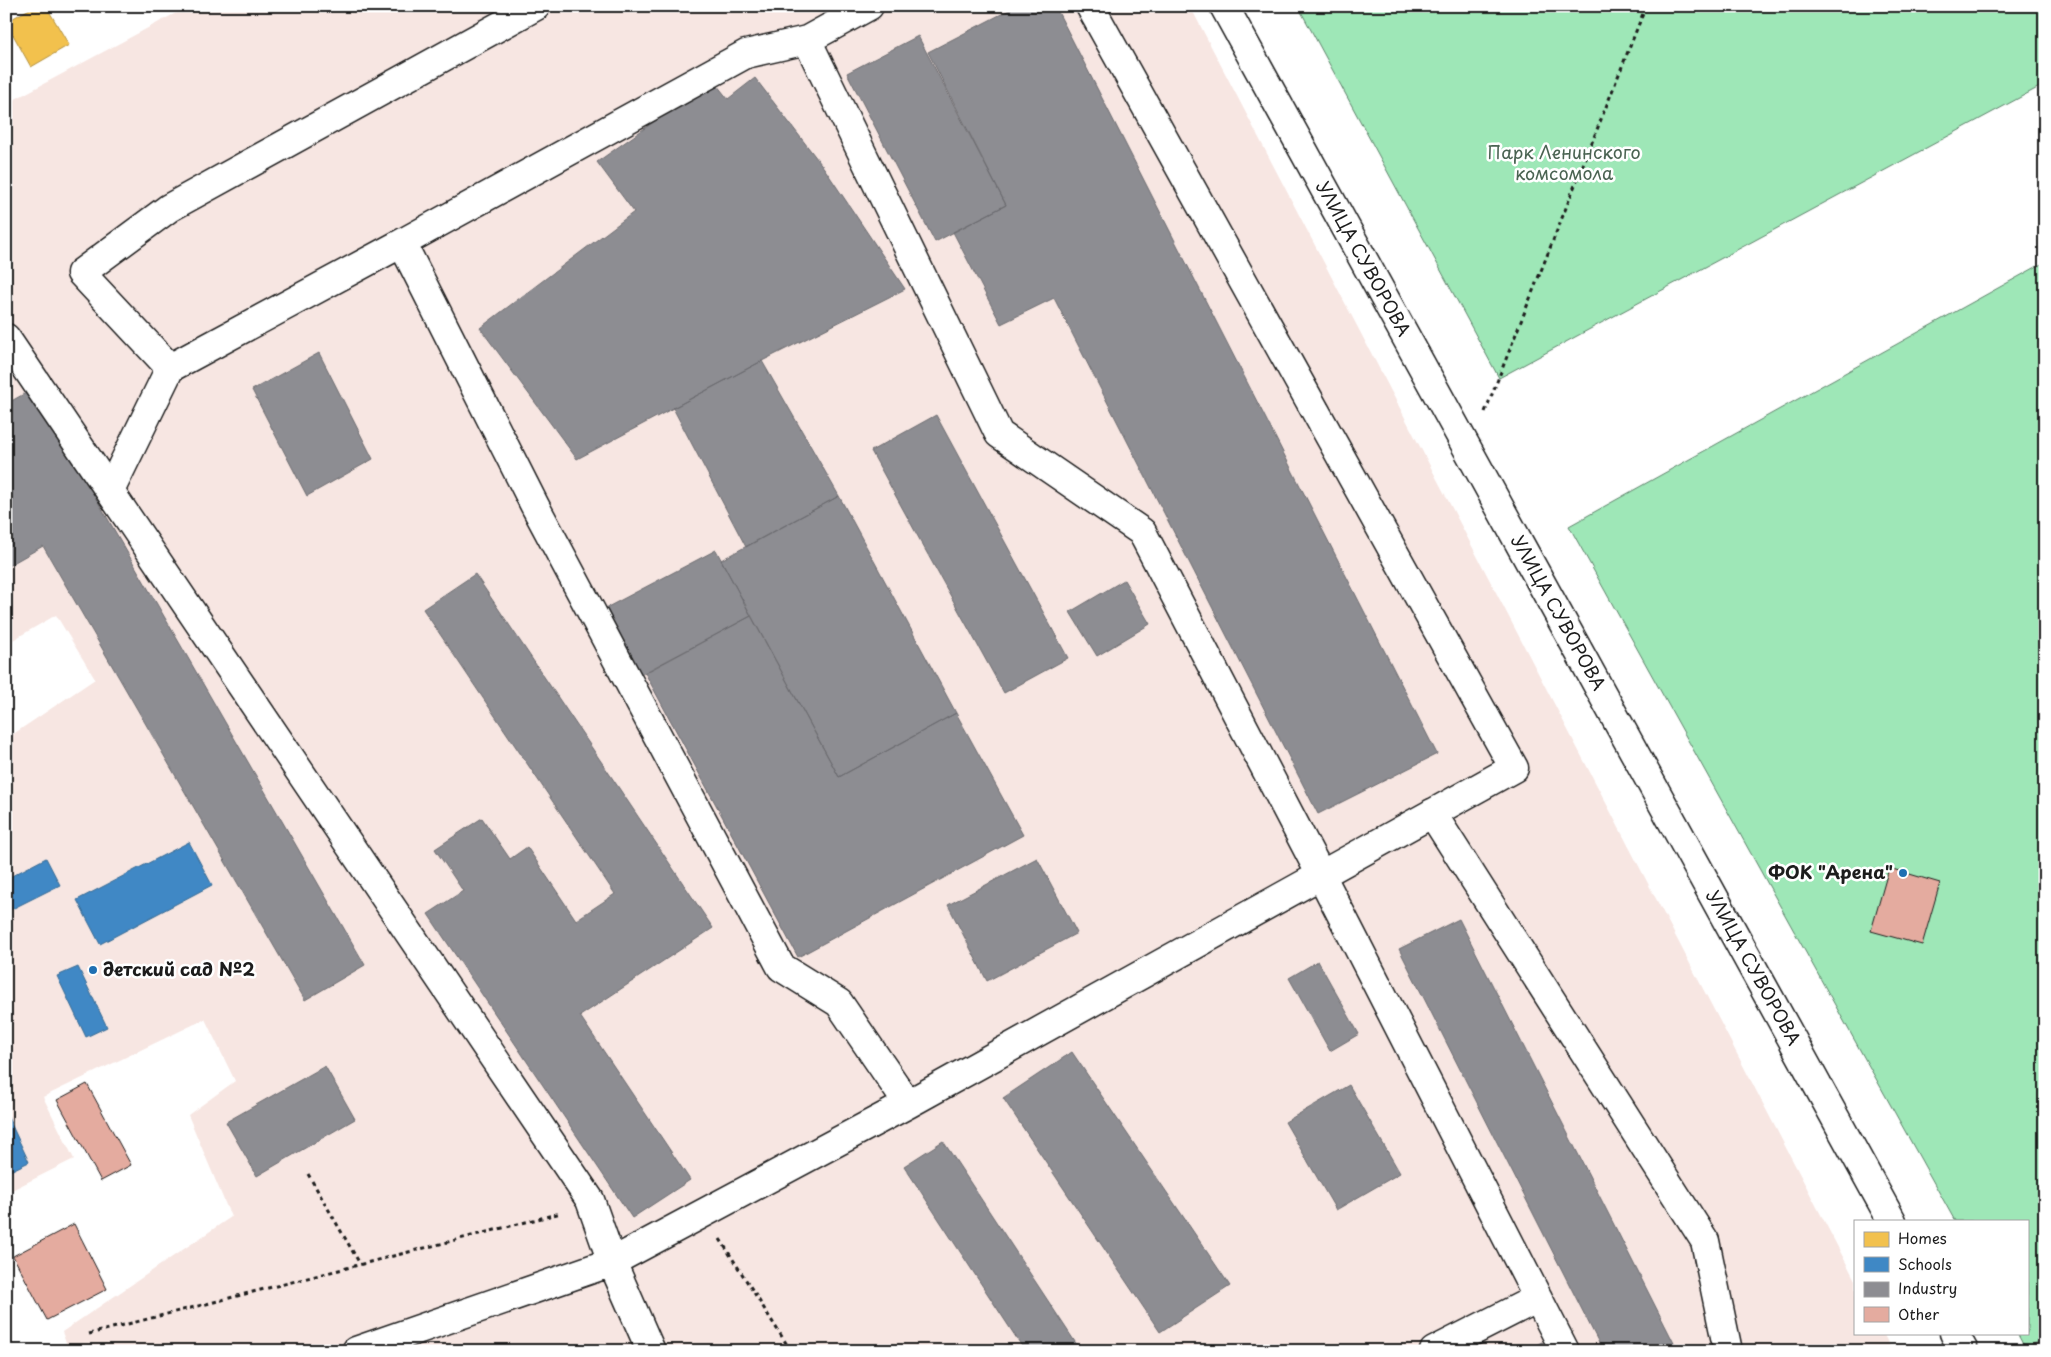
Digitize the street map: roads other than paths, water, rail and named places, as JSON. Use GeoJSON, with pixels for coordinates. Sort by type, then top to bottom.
{"type":"FeatureCollection","features":[{"type":"Feature","properties":{"kind":"street"},"geometry":{"type":"LineString","coordinates":[[170,368],[82,274],[168,208],[536,6]]}},
{"type":"Feature","properties":{"kind":"street"},"geometry":{"type":"LineString","coordinates":[[110,491],[170,368],[746,54],[807,40],[869,6]]}},
{"type":"Feature","properties":{"kind":"street"},"geometry":{"type":"LineString","coordinates":[[356,1351],[612,1262],[908,1104],[1514,768],[1090,6]]}},
{"type":"Feature","properties":{"kind":"street","name":"УЛИЦА СУВОРОВА"},"geometry":{"type":"LineString","coordinates":[[1224,6],[1891,1220]]}},
{"type":"Feature","properties":{"kind":"street"},"geometry":{"type":"LineString","coordinates":[[807,40],[999,434],[1142,532],[1321,874],[1565,1351]]}},
{"type":"Feature","properties":{"kind":"street"},"geometry":{"type":"LineString","coordinates":[[402,243],[535,506],[781,967],[839,1002],[908,1104]]}},
{"type":"Feature","properties":{"kind":"street"},"geometry":{"type":"LineString","coordinates":[[6,338],[590,1200],[612,1262],[651,1351]]}},
{"type":"Feature","properties":{"kind":"street"},"geometry":{"type":"LineString","coordinates":[[1432,813],[1705,1240],[1728,1351]]}},
{"type":"Feature","properties":{"kind":"street"},"geometry":{"type":"LineString","coordinates":[[1434,1351],[1538,1298]]}},
{"type":"Feature","properties":{"kind":"street"},"geometry":{"type":"LineString","coordinates":[[1955,1334],[1964,1351]]}},
{"type":"Feature","properties":{"kind":"place","name":"ФОК \"Арена\""},"geometry":{"type":"Point","coordinates":[1903,873]}},
{"type":"Feature","properties":{"kind":"place","name":"детский сад №2"},"geometry":{"type":"Point","coordinates":[93,970]}},
{"type":"Feature","properties":{"kind":"park label","name":"Парк Ленинского комсомола"},"geometry":{"type":"Point","coordinates":[1564,163]}}]}
